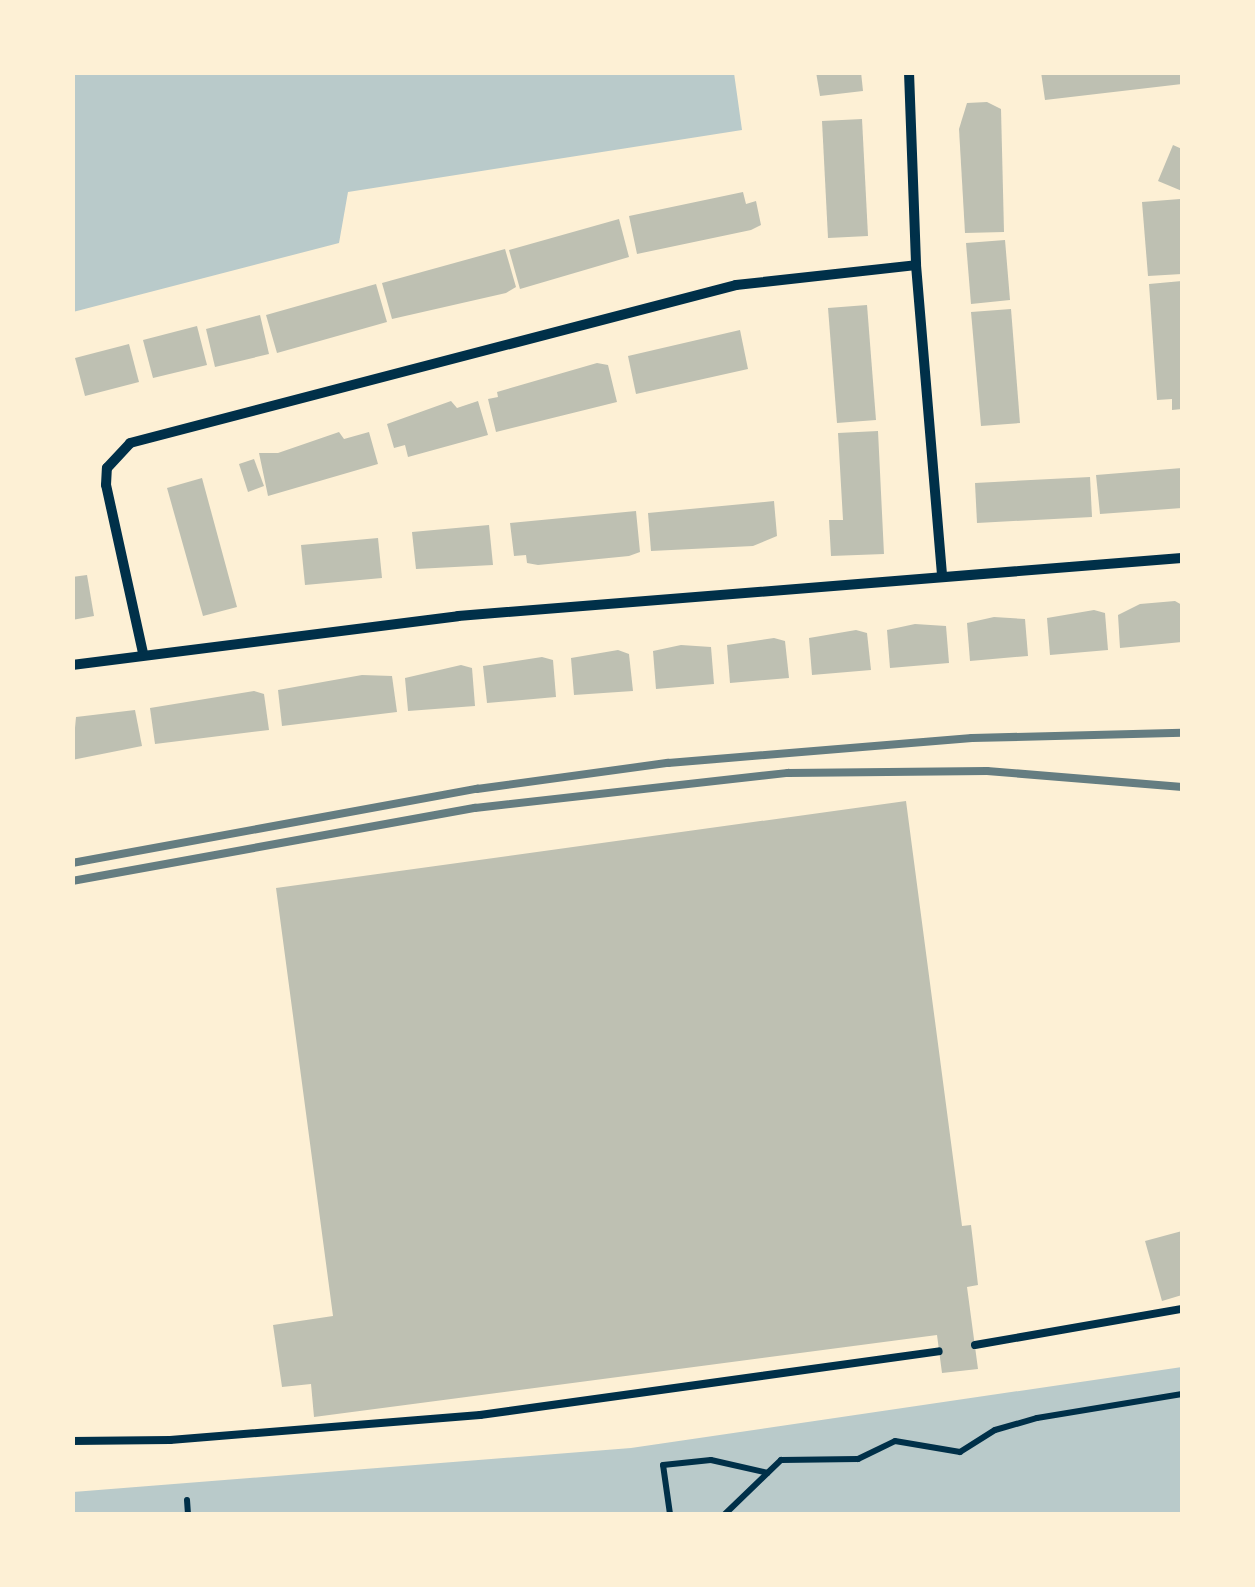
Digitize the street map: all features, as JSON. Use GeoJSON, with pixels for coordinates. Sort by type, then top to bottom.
{"type":"FeatureCollection","features":[{"type":"Feature","properties":{"kind":"street"},"geometry":{"type":"LineString","coordinates":[[909,72],[916,265],[942,575]]}},
{"type":"Feature","properties":{"kind":"street"},"geometry":{"type":"LineString","coordinates":[[143,653],[106,485],[106,468],[130,443],[736,285],[916,265]]}},
{"type":"Feature","properties":{"kind":"street"},"geometry":{"type":"LineString","coordinates":[[72,665],[458,616],[1182,558]]}},
{"type":"Feature","properties":{"kind":"lane"},"geometry":{"type":"LineString","coordinates":[[974,1346],[1182,1309]]}},
{"type":"Feature","properties":{"kind":"lane"},"geometry":{"type":"LineString","coordinates":[[72,1441],[480,1415],[939,1351]]}},
{"type":"Feature","properties":{"kind":"path"},"geometry":{"type":"LineString","coordinates":[[725,1514],[781,1460],[858,1460],[896,1441],[960,1452],[994,1430],[1037,1418],[1182,1394]]}},
{"type":"Feature","properties":{"kind":"path"},"geometry":{"type":"LineString","coordinates":[[670,1514],[663,1465],[712,1460],[768,1473]]}},
{"type":"Feature","properties":{"kind":"path"},"geometry":{"type":"LineString","coordinates":[[186,1500],[188,1514]]}},
{"type":"Feature","properties":{"kind":"shaded area"},"geometry":{"type":"Polygon","coordinates":[[[73,72],[734,73],[742,130],[348,192],[339,243],[73,312],[73,72]]]}},
{"type":"Feature","properties":{"kind":"shaded area"},"geometry":{"type":"Polygon","coordinates":[[[1182,1367],[1182,1514],[73,1514],[73,1492],[631,1448],[1182,1367]]]}},
{"type":"Feature","properties":{"kind":"building"},"geometry":{"type":"Polygon","coordinates":[[[816,72],[861,72],[863,91],[820,96],[816,72]]]}},
{"type":"Feature","properties":{"kind":"building"},"geometry":{"type":"Polygon","coordinates":[[[1041,72],[1182,72],[1182,84],[1045,100],[1041,72]]]}},
{"type":"Feature","properties":{"kind":"building"},"geometry":{"type":"Polygon","coordinates":[[[987,102],[1001,109],[1004,232],[965,233],[959,129],[967,103],[987,102]]]}},
{"type":"Feature","properties":{"kind":"building"},"geometry":{"type":"Polygon","coordinates":[[[862,119],[868,236],[828,238],[822,121],[862,119]]]}},
{"type":"Feature","properties":{"kind":"building"},"geometry":{"type":"Polygon","coordinates":[[[1173,145],[1182,149],[1182,191],[1158,181],[1173,145]]]}},
{"type":"Feature","properties":{"kind":"building"},"geometry":{"type":"Polygon","coordinates":[[[743,192],[746,204],[756,201],[761,225],[637,254],[629,216],[743,192]]]}},
{"type":"Feature","properties":{"kind":"building"},"geometry":{"type":"Polygon","coordinates":[[[1180,199],[1182,274],[1148,276],[1142,202],[1180,199]]]}},
{"type":"Feature","properties":{"kind":"building"},"geometry":{"type":"Polygon","coordinates":[[[619,219],[629,257],[520,289],[509,250],[619,219]]]}},
{"type":"Feature","properties":{"kind":"building"},"geometry":{"type":"Polygon","coordinates":[[[1005,240],[1010,300],[971,304],[966,243],[1005,240]]]}},
{"type":"Feature","properties":{"kind":"building"},"geometry":{"type":"Polygon","coordinates":[[[505,249],[516,287],[506,293],[392,319],[382,283],[505,249]]]}},
{"type":"Feature","properties":{"kind":"building"},"geometry":{"type":"Polygon","coordinates":[[[1182,281],[1182,409],[1172,410],[1172,399],[1157,400],[1149,284],[1182,281]]]}},
{"type":"Feature","properties":{"kind":"building"},"geometry":{"type":"Polygon","coordinates":[[[376,284],[387,322],[277,353],[266,315],[376,284]]]}},
{"type":"Feature","properties":{"kind":"building"},"geometry":{"type":"Polygon","coordinates":[[[867,305],[876,420],[837,423],[828,308],[867,305]]]}},
{"type":"Feature","properties":{"kind":"building"},"geometry":{"type":"Polygon","coordinates":[[[1011,309],[1020,423],[981,426],[971,312],[1011,309]]]}},
{"type":"Feature","properties":{"kind":"building"},"geometry":{"type":"Polygon","coordinates":[[[260,315],[269,354],[215,367],[206,329],[260,315]]]}},
{"type":"Feature","properties":{"kind":"building"},"geometry":{"type":"Polygon","coordinates":[[[197,326],[207,365],[153,378],[143,340],[197,326]]]}},
{"type":"Feature","properties":{"kind":"building"},"geometry":{"type":"Polygon","coordinates":[[[740,330],[748,369],[636,394],[628,356],[740,330]]]}},
{"type":"Feature","properties":{"kind":"building"},"geometry":{"type":"Polygon","coordinates":[[[129,344],[139,382],[85,396],[75,358],[129,344]]]}},
{"type":"Feature","properties":{"kind":"building"},"geometry":{"type":"Polygon","coordinates":[[[597,363],[608,365],[617,402],[496,432],[488,399],[498,397],[497,392],[597,363]]]}},
{"type":"Feature","properties":{"kind":"building"},"geometry":{"type":"Polygon","coordinates":[[[451,401],[457,408],[478,401],[488,435],[408,457],[405,445],[394,448],[387,424],[451,401]]]}},
{"type":"Feature","properties":{"kind":"building"},"geometry":{"type":"Polygon","coordinates":[[[878,431],[884,554],[831,556],[829,520],[843,520],[838,433],[878,431]]]}},
{"type":"Feature","properties":{"kind":"building"},"geometry":{"type":"Polygon","coordinates":[[[339,432],[344,439],[369,432],[378,464],[268,496],[259,453],[278,453],[339,432]]]}},
{"type":"Feature","properties":{"kind":"building"},"geometry":{"type":"Polygon","coordinates":[[[254,459],[264,486],[248,492],[239,464],[254,459]]]}},
{"type":"Feature","properties":{"kind":"building"},"geometry":{"type":"Polygon","coordinates":[[[1182,468],[1182,508],[1100,514],[1096,475],[1182,468]]]}},
{"type":"Feature","properties":{"kind":"building"},"geometry":{"type":"Polygon","coordinates":[[[1090,477],[1092,517],[977,523],[975,483],[1090,477]]]}},
{"type":"Feature","properties":{"kind":"building"},"geometry":{"type":"Polygon","coordinates":[[[202,478],[237,607],[203,616],[167,488],[202,478]]]}},
{"type":"Feature","properties":{"kind":"building"},"geometry":{"type":"Polygon","coordinates":[[[774,501],[777,536],[753,546],[651,551],[648,513],[774,501]]]}},
{"type":"Feature","properties":{"kind":"building"},"geometry":{"type":"Polygon","coordinates":[[[636,511],[640,552],[538,565],[527,563],[526,555],[514,556],[510,523],[636,511]]]}},
{"type":"Feature","properties":{"kind":"building"},"geometry":{"type":"Polygon","coordinates":[[[489,525],[493,565],[416,569],[412,532],[489,525]]]}},
{"type":"Feature","properties":{"kind":"building"},"geometry":{"type":"Polygon","coordinates":[[[378,538],[382,578],[305,585],[301,545],[378,538]]]}},
{"type":"Feature","properties":{"kind":"building"},"geometry":{"type":"Polygon","coordinates":[[[87,575],[94,616],[72,620],[72,577],[87,575]]]}},
{"type":"Feature","properties":{"kind":"building"},"geometry":{"type":"Polygon","coordinates":[[[1175,601],[1182,605],[1182,642],[1120,648],[1118,615],[1140,604],[1175,601]]]}},
{"type":"Feature","properties":{"kind":"building"},"geometry":{"type":"Polygon","coordinates":[[[1094,610],[1105,613],[1108,650],[1050,655],[1047,618],[1094,610]]]}},
{"type":"Feature","properties":{"kind":"building"},"geometry":{"type":"Polygon","coordinates":[[[994,617],[1025,619],[1028,656],[970,661],[967,623],[994,617]]]}},
{"type":"Feature","properties":{"kind":"building"},"geometry":{"type":"Polygon","coordinates":[[[915,624],[946,626],[949,663],[890,668],[887,630],[915,624]]]}},
{"type":"Feature","properties":{"kind":"building"},"geometry":{"type":"Polygon","coordinates":[[[856,630],[867,633],[871,670],[812,675],[809,638],[856,630]]]}},
{"type":"Feature","properties":{"kind":"building"},"geometry":{"type":"Polygon","coordinates":[[[774,638],[785,641],[789,678],[730,683],[727,645],[774,638]]]}},
{"type":"Feature","properties":{"kind":"building"},"geometry":{"type":"Polygon","coordinates":[[[681,645],[711,647],[714,684],[656,689],[653,651],[681,645]]]}},
{"type":"Feature","properties":{"kind":"building"},"geometry":{"type":"Polygon","coordinates":[[[618,650],[629,654],[633,691],[574,695],[571,658],[618,650]]]}},
{"type":"Feature","properties":{"kind":"building"},"geometry":{"type":"Polygon","coordinates":[[[542,657],[553,660],[556,697],[487,703],[483,666],[542,657]]]}},
{"type":"Feature","properties":{"kind":"building"},"geometry":{"type":"Polygon","coordinates":[[[461,665],[472,668],[475,706],[408,711],[405,678],[461,665]]]}},
{"type":"Feature","properties":{"kind":"building"},"geometry":{"type":"Polygon","coordinates":[[[362,675],[392,676],[397,712],[282,726],[278,690],[362,675]]]}},
{"type":"Feature","properties":{"kind":"building"},"geometry":{"type":"Polygon","coordinates":[[[254,691],[264,694],[269,730],[155,744],[150,708],[254,691]]]}},
{"type":"Feature","properties":{"kind":"building"},"geometry":{"type":"Polygon","coordinates":[[[135,710],[142,746],[72,760],[76,717],[135,710]]]}},
{"type":"Feature","properties":{"kind":"building"},"geometry":{"type":"Polygon","coordinates":[[[906,801],[962,1226],[971,1225],[978,1285],[967,1287],[978,1369],[942,1373],[937,1335],[314,1417],[311,1384],[282,1387],[273,1325],[333,1316],[276,888],[906,801]]]}},
{"type":"Feature","properties":{"kind":"building"},"geometry":{"type":"Polygon","coordinates":[[[1182,1231],[1182,1295],[1162,1301],[1145,1241],[1182,1231]]]}},
{"type":"Feature","properties":{"kind":"railway"},"geometry":{"type":"LineString","coordinates":[[72,863],[477,789],[668,763],[972,738],[1182,733]]}},
{"type":"Feature","properties":{"kind":"railway"},"geometry":{"type":"LineString","coordinates":[[72,881],[475,808],[788,773],[987,771],[1182,787]]}}]}
